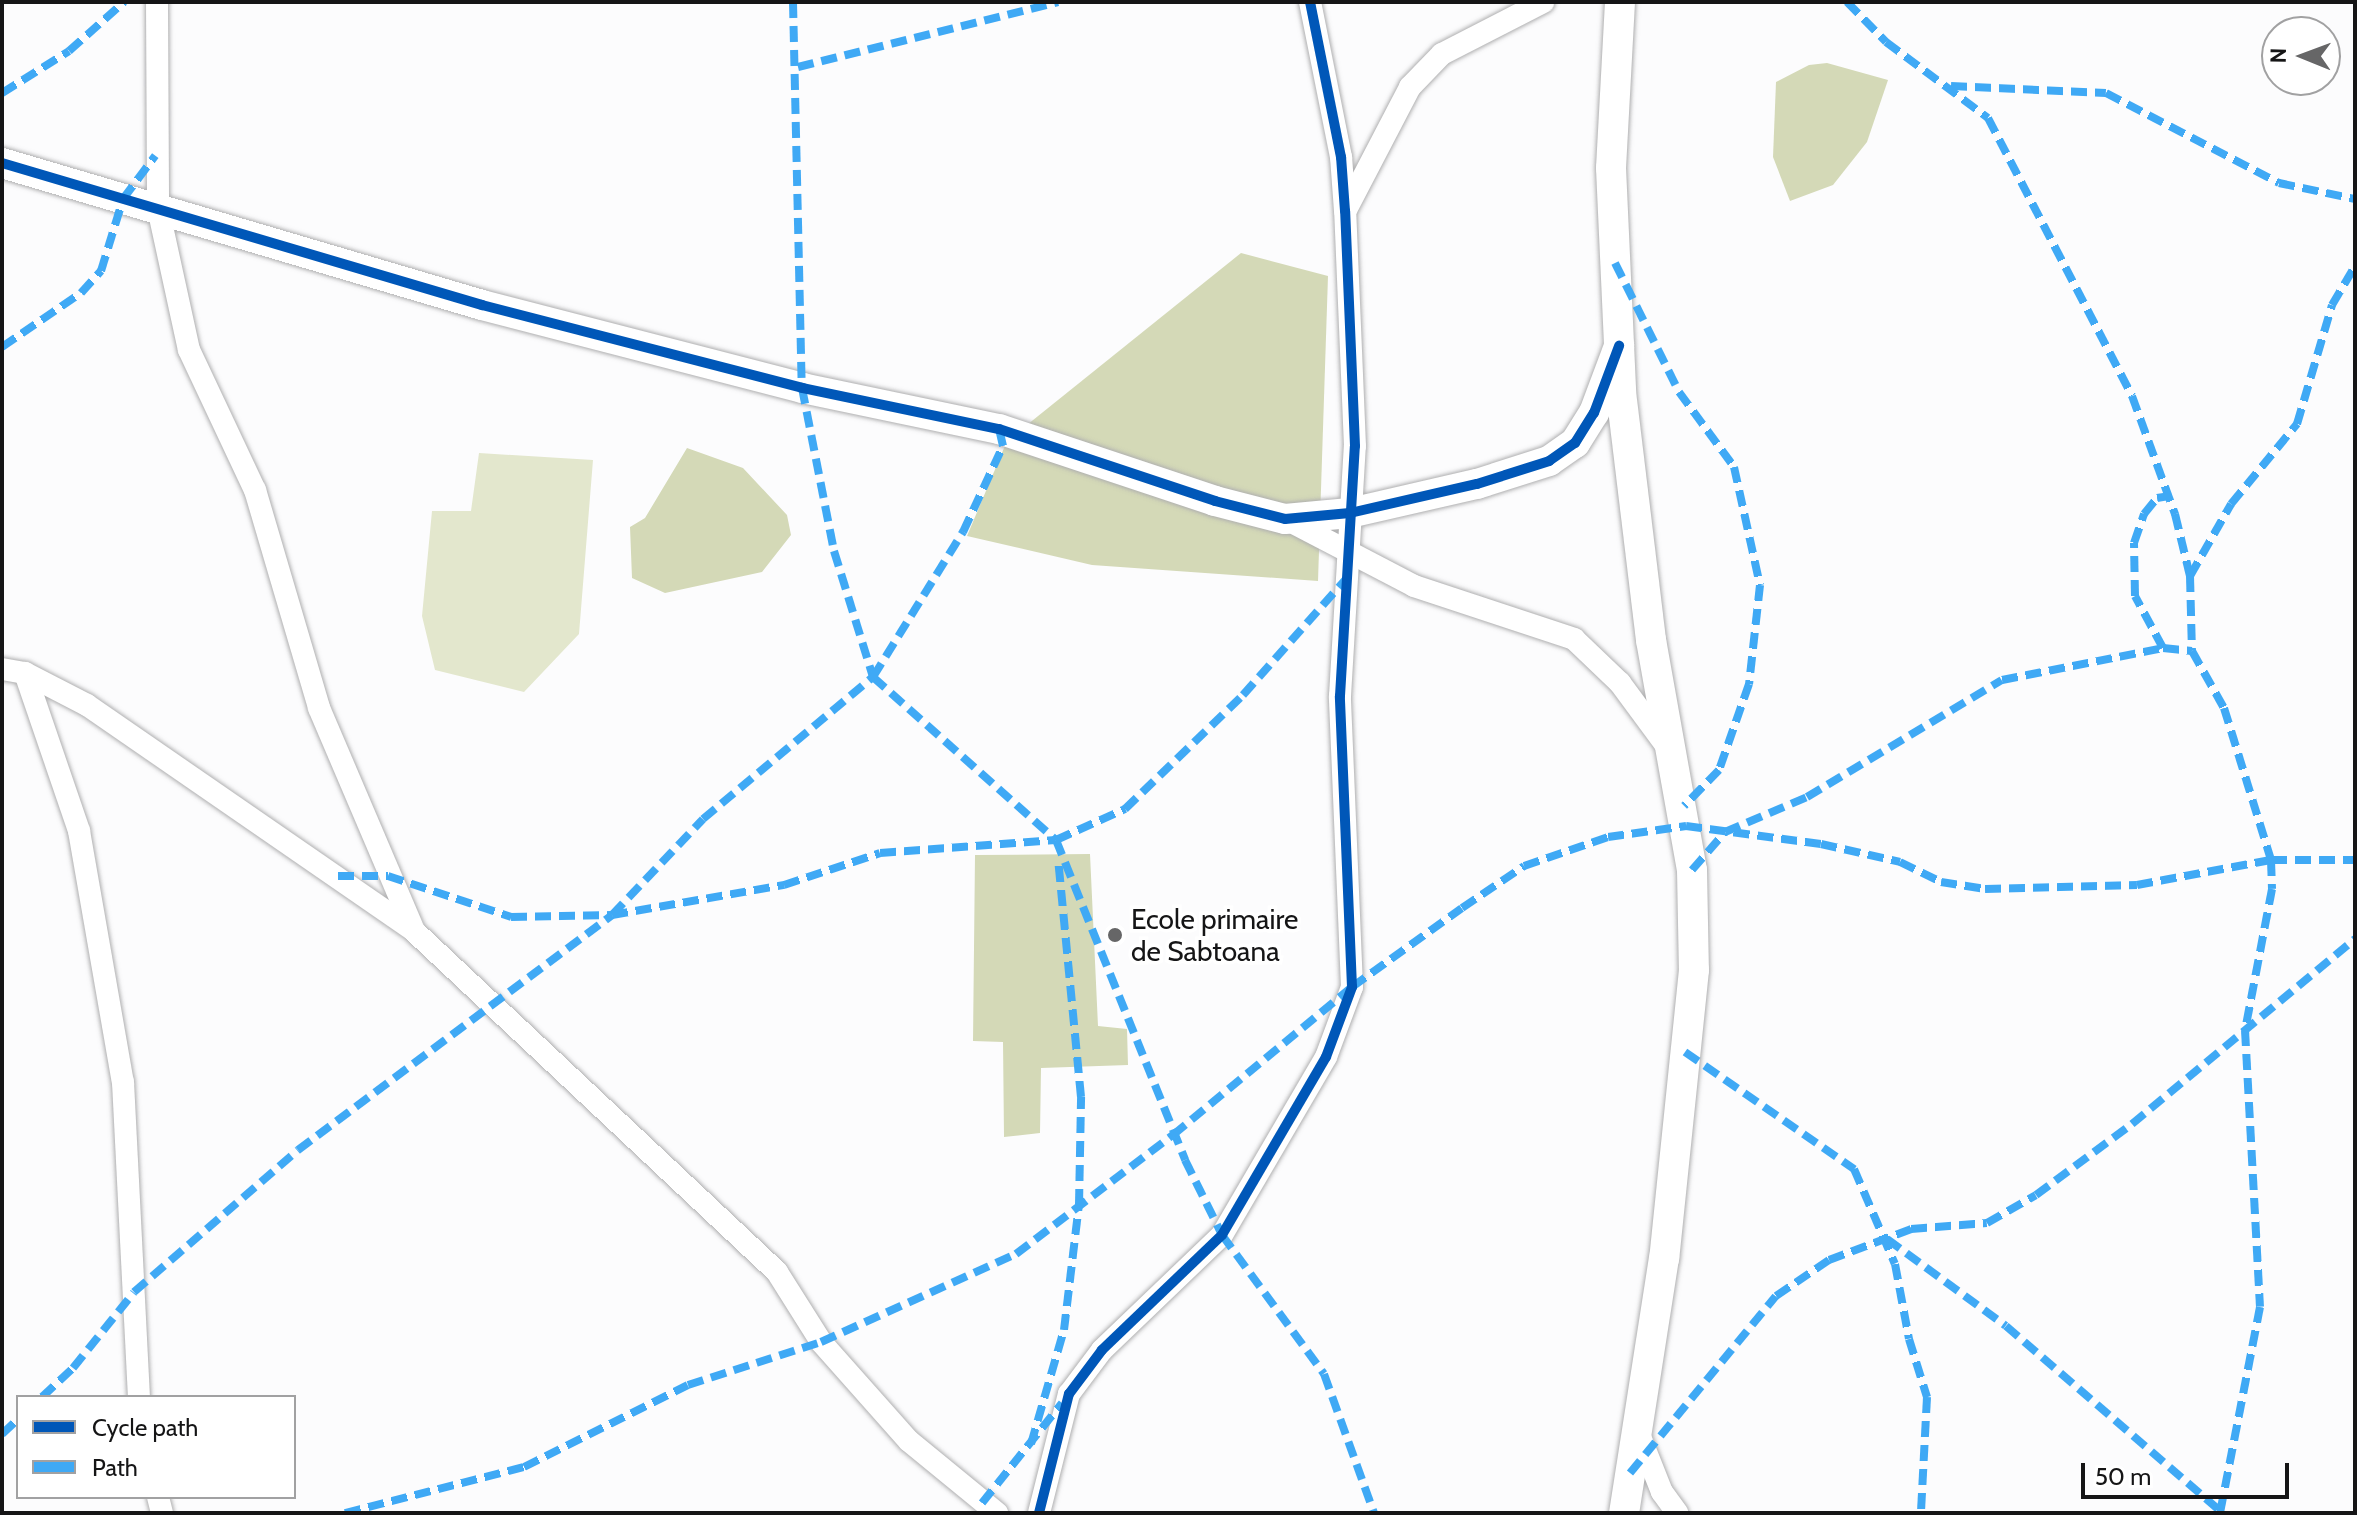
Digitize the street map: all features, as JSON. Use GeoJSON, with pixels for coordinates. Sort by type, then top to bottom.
{"type":"FeatureCollection","features":[{"type":"Feature","properties":{"kind":"street"},"geometry":{"type":"LineString","coordinates":[[157,2],[158,208],[189,350],[255,490],[319,708],[414,931]]}},
{"type":"Feature","properties":{"kind":"street"},"geometry":{"type":"LineString","coordinates":[[1039,1513],[1069,1394],[1102,1350],[1222,1235],[1341,1026],[1352,987],[1340,696],[1355,446],[1345,211],[1341,157],[1310,2]]}},
{"type":"Feature","properties":{"kind":"street"},"geometry":{"type":"LineString","coordinates":[[1345,211],[1410,87],[1442,54],[1543,2]]}},
{"type":"Feature","properties":{"kind":"street"},"geometry":{"type":"LineString","coordinates":[[1620,2],[1611,168],[1619,346],[1651,640],[1692,870],[1694,970],[1664,1258],[1624,1513]]}},
{"type":"Feature","properties":{"kind":"street"},"geometry":{"type":"LineString","coordinates":[[2,163],[482,305],[720,368],[999,429],[1215,501],[1285,519],[1348,548],[1414,586],[1574,639],[1620,683],[1672,753]]}},
{"type":"Feature","properties":{"kind":"street"},"geometry":{"type":"LineString","coordinates":[[1285,519],[1350,513],[1549,461],[1575,443],[1594,413],[1619,346]]}},
{"type":"Feature","properties":{"kind":"street"},"geometry":{"type":"LineString","coordinates":[[2,669],[25,673],[87,705],[414,931],[777,1272],[831,1353],[909,1441],[984,1510]]}},
{"type":"Feature","properties":{"kind":"street"},"geometry":{"type":"LineString","coordinates":[[25,673],[79,831],[123,1082],[139,1395]]}},
{"type":"Feature","properties":{"kind":"street"},"geometry":{"type":"LineString","coordinates":[[1637,1429],[1662,1492],[1677,1513]]}},
{"type":"Feature","properties":{"kind":"green space"},"geometry":{"type":"Polygon","coordinates":[[[1827,63],[1888,80],[1867,142],[1833,185],[1790,201],[1773,157],[1776,82],[1809,65],[1827,63]]]}},
{"type":"Feature","properties":{"kind":"green space"},"geometry":{"type":"Polygon","coordinates":[[[1241,253],[1328,276],[1318,581],[1092,565],[967,536],[1007,441],[1241,253]]]}},
{"type":"Feature","properties":{"kind":"green space"},"geometry":{"type":"Polygon","coordinates":[[[687,448],[743,468],[787,515],[791,535],[762,572],[665,593],[632,578],[630,527],[645,518],[687,448]]]}},
{"type":"Feature","properties":{"kind":"green space"},"geometry":{"type":"Polygon","coordinates":[[[479,453],[593,460],[579,634],[524,692],[435,670],[422,616],[432,511],[471,511],[479,453]]]}},
{"type":"Feature","properties":{"kind":"green space"},"geometry":{"type":"Polygon","coordinates":[[[1090,854],[1098,1026],[1127,1029],[1128,1065],[1041,1068],[1040,1133],[1004,1137],[1003,1042],[973,1041],[975,855],[1090,854]]]}},
{"type":"Feature","properties":{"kind":"marked path"},"geometry":{"type":"LineString","coordinates":[[2,93],[69,51],[124,2]]}},
{"type":"Feature","properties":{"kind":"marked path"},"geometry":{"type":"LineString","coordinates":[[793,2],[802,388],[834,551],[873,677],[1056,840],[1185,1160],[1222,1235],[1324,1374],[1374,1513]]}},
{"type":"Feature","properties":{"kind":"marked path"},"geometry":{"type":"LineString","coordinates":[[798,67],[1058,2]]}},
{"type":"Feature","properties":{"kind":"marked path"},"geometry":{"type":"LineString","coordinates":[[1847,2],[1886,42],[1988,118],[2132,396],[2175,514],[2190,576],[2192,651],[2224,708],[2271,860],[2272,889],[2245,1030],[2260,1307],[2220,1513]]}},
{"type":"Feature","properties":{"kind":"marked path"},"geometry":{"type":"LineString","coordinates":[[1951,86],[2106,93],[2279,183],[2355,199]]}},
{"type":"Feature","properties":{"kind":"marked path"},"geometry":{"type":"LineString","coordinates":[[2,347],[81,293],[101,271],[123,199],[155,156]]}},
{"type":"Feature","properties":{"kind":"marked path"},"geometry":{"type":"LineString","coordinates":[[1615,263],[1679,392],[1734,467],[1760,585],[1749,684],[1719,770],[1684,806]]}},
{"type":"Feature","properties":{"kind":"marked path"},"geometry":{"type":"LineString","coordinates":[[2190,576],[2231,504],[2297,424],[2332,305],[2355,266]]}},
{"type":"Feature","properties":{"kind":"marked path"},"geometry":{"type":"LineString","coordinates":[[44,1395],[73,1368],[134,1292],[298,1150],[612,915],[703,819],[873,677],[963,532],[1003,446],[999,429]]}},
{"type":"Feature","properties":{"kind":"marked path"},"geometry":{"type":"LineString","coordinates":[[2163,648],[2135,596],[2134,543],[2144,514],[2157,498],[2169,496]]}},
{"type":"Feature","properties":{"kind":"marked path"},"geometry":{"type":"LineString","coordinates":[[338,876],[388,876],[511,917],[612,915],[784,885],[880,853],[1056,840],[1125,809],[1243,695],[1346,579]]}},
{"type":"Feature","properties":{"kind":"marked path"},"geometry":{"type":"LineString","coordinates":[[1692,870],[1725,832],[1807,797],[2002,680],[2163,648],[2192,651]]}},
{"type":"Feature","properties":{"kind":"marked path"},"geometry":{"type":"LineString","coordinates":[[345,1513],[524,1467],[688,1385],[821,1342],[1016,1254],[1173,1135],[1352,987],[1462,908],[1524,866],[1608,837],[1686,826],[1821,844],[1900,862],[1941,882],[1985,889],[2137,885],[2271,860],[2355,860]]}},
{"type":"Feature","properties":{"kind":"marked path"},"geometry":{"type":"LineString","coordinates":[[1031,1444],[1064,1330],[1079,1205],[1081,1097],[1058,859]]}},
{"type":"Feature","properties":{"kind":"marked path"},"geometry":{"type":"LineString","coordinates":[[1630,1473],[1776,1296],[1829,1260],[1911,1229],[1987,1223],[2036,1195],[2132,1124],[2355,939]]}},
{"type":"Feature","properties":{"kind":"marked path"},"geometry":{"type":"LineString","coordinates":[[1685,1052],[1854,1169],[1895,1264],[1909,1339],[1927,1397],[1921,1513]]}},
{"type":"Feature","properties":{"kind":"marked path"},"geometry":{"type":"LineString","coordinates":[[1887,1239],[2006,1326],[2220,1511]]}},
{"type":"Feature","properties":{"kind":"marked path"},"geometry":{"type":"LineString","coordinates":[[982,1503],[1062,1403]]}},
{"type":"Feature","properties":{"kind":"marked path"},"geometry":{"type":"LineString","coordinates":[[2,1434],[16,1421]]}},
{"type":"Feature","properties":{"kind":"cycle path"},"geometry":{"type":"LineString","coordinates":[[1039,1513],[1069,1394],[1102,1350],[1222,1235],[1326,1057],[1352,987],[1340,696],[1355,446],[1345,211],[1341,157],[1310,2]]}},
{"type":"Feature","properties":{"kind":"cycle path"},"geometry":{"type":"LineString","coordinates":[[2,163],[482,305],[802,388],[999,429],[1215,501],[1285,519],[1350,513],[1477,484],[1549,461],[1575,443],[1594,413],[1619,346]]}},
{"type":"Feature","properties":{"kind":"place","name":"Ecole primaire de Sabtoana"},"geometry":{"type":"Point","coordinates":[1115,935]}}]}
